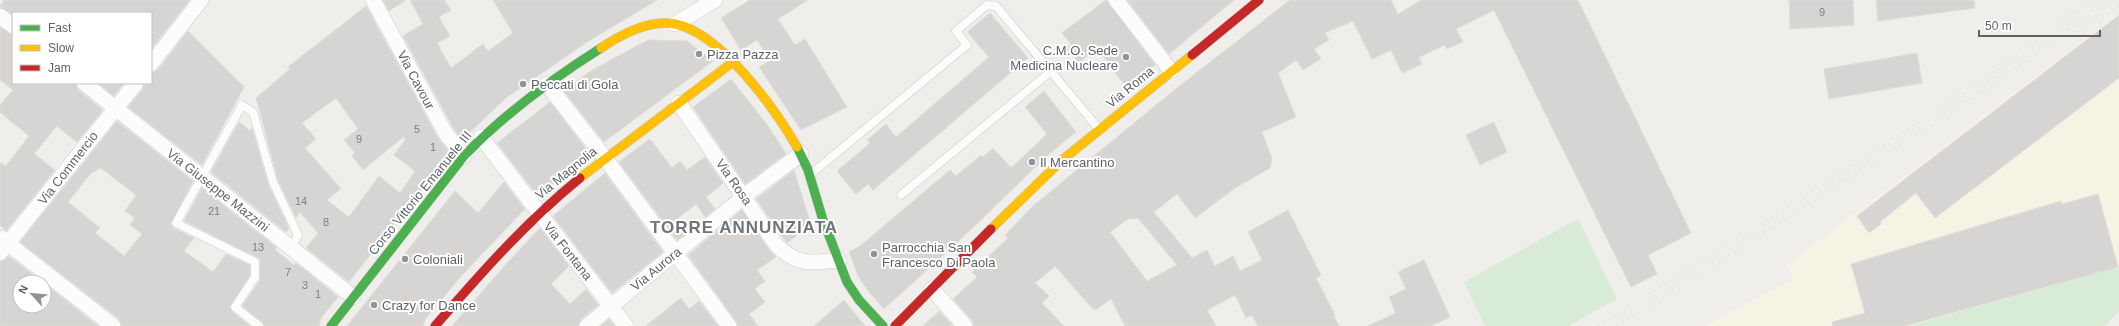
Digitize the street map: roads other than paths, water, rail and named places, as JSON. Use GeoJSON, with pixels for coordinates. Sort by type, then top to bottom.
{"type":"FeatureCollection","features":[{"type":"Feature","properties":{"kind":"street"},"geometry":{"type":"LineString","coordinates":[[152,63],[201,0]]}},
{"type":"Feature","properties":{"kind":"street","name":"Via Cavour"},"geometry":{"type":"LineString","coordinates":[[373,0],[446,134],[464,156]]}},
{"type":"Feature","properties":{"kind":"street"},"geometry":{"type":"LineString","coordinates":[[675,24],[715,0]]}},
{"type":"Feature","properties":{"kind":"street"},"geometry":{"type":"LineString","coordinates":[[1116,0],[1171,71]]}},
{"type":"Feature","properties":{"kind":"street","name":"Via Roma"},"geometry":{"type":"LineString","coordinates":[[896,326],[1021,199],[1099,130],[1259,0]]}},
{"type":"Feature","properties":{"kind":"street"},"geometry":{"type":"LineString","coordinates":[[0,16],[12,25]]}},
{"type":"Feature","properties":{"kind":"street","name":"Corso Vittorio Emanuele III"},"geometry":{"type":"LineString","coordinates":[[331,326],[464,156],[481,137],[547,84],[603,46],[639,29],[675,24],[696,31],[714,43],[733,62],[763,98],[801,154],[847,282],[859,300],[882,326]]}},
{"type":"Feature","properties":{"kind":"street","name":"Via Magnolia"},"geometry":{"type":"LineString","coordinates":[[435,326],[504,247],[538,213],[605,158],[733,62]]}},
{"type":"Feature","properties":{"kind":"street","name":"Via Giuseppe Mazzini"},"geometry":{"type":"LineString","coordinates":[[85,84],[353,297]]}},
{"type":"Feature","properties":{"kind":"street","name":"Via Commercio"},"geometry":{"type":"LineString","coordinates":[[2,245],[135,84]]}},
{"type":"Feature","properties":{"kind":"street"},"geometry":{"type":"LineString","coordinates":[[547,84],[676,252],[728,326]]}},
{"type":"Feature","properties":{"kind":"street","name":"Via Rosa"},"geometry":{"type":"LineString","coordinates":[[679,103],[777,246],[790,258],[809,264],[839,260]]}},
{"type":"Feature","properties":{"kind":"street","name":"Via Fontana"},"geometry":{"type":"LineString","coordinates":[[481,137],[626,326]]}},
{"type":"Feature","properties":{"kind":"street","name":"Via Aurora"},"geometry":{"type":"LineString","coordinates":[[587,326],[744,197],[801,154]]}},
{"type":"Feature","properties":{"kind":"street"},"geometry":{"type":"LineString","coordinates":[[2,245],[113,326]]}},
{"type":"Feature","properties":{"kind":"street"},"geometry":{"type":"LineString","coordinates":[[932,289],[965,326]]}},
{"type":"Feature","properties":{"kind":"lane"},"geometry":{"type":"LineString","coordinates":[[809,176],[967,45],[956,31],[987,5],[996,6],[1099,130]]}},
{"type":"Feature","properties":{"kind":"lane"},"geometry":{"type":"LineString","coordinates":[[901,195],[1050,72]]}},
{"type":"Feature","properties":{"kind":"lane"},"geometry":{"type":"LineString","coordinates":[[259,326],[235,307],[255,277],[254,262],[176,223],[242,105],[253,112],[273,182],[298,235],[292,248]]}},
{"type":"Feature","properties":{"kind":"railway"},"geometry":{"type":"LineString","coordinates":[[1599,326],[1845,171],[1993,72],[2092,0]]}},
{"type":"Feature","properties":{"kind":"railway"},"geometry":{"type":"LineString","coordinates":[[1617,326],[1789,217],[1991,85],[2109,0]]}},
{"type":"Feature","properties":{"kind":"railway"},"geometry":{"type":"LineString","coordinates":[[2056,45],[2119,5]]}},
{"type":"Feature","properties":{"kind":"place","name":"Pizza Pazza"},"geometry":{"type":"Point","coordinates":[699,54]}},
{"type":"Feature","properties":{"kind":"place","name":"C.M.O. Sede Medicina Nucleare"},"geometry":{"type":"Point","coordinates":[1126,57]}},
{"type":"Feature","properties":{"kind":"place","name":"Peccati di Gola"},"geometry":{"type":"Point","coordinates":[523,84]}},
{"type":"Feature","properties":{"kind":"place","name":"Il Mercantino"},"geometry":{"type":"Point","coordinates":[1032,162]}},
{"type":"Feature","properties":{"kind":"place","name":"Parrocchia San Francesco Di Paola"},"geometry":{"type":"Point","coordinates":[874,254]}},
{"type":"Feature","properties":{"kind":"place","name":"Coloniali"},"geometry":{"type":"Point","coordinates":[405,259]}},
{"type":"Feature","properties":{"kind":"place","name":"Crazy for Dance"},"geometry":{"type":"Point","coordinates":[374,305]}},
{"type":"Feature","properties":{"kind":"district","name":"TORRE ANNUNZIATA"},"geometry":{"type":"Point","coordinates":[744,227]}}]}
